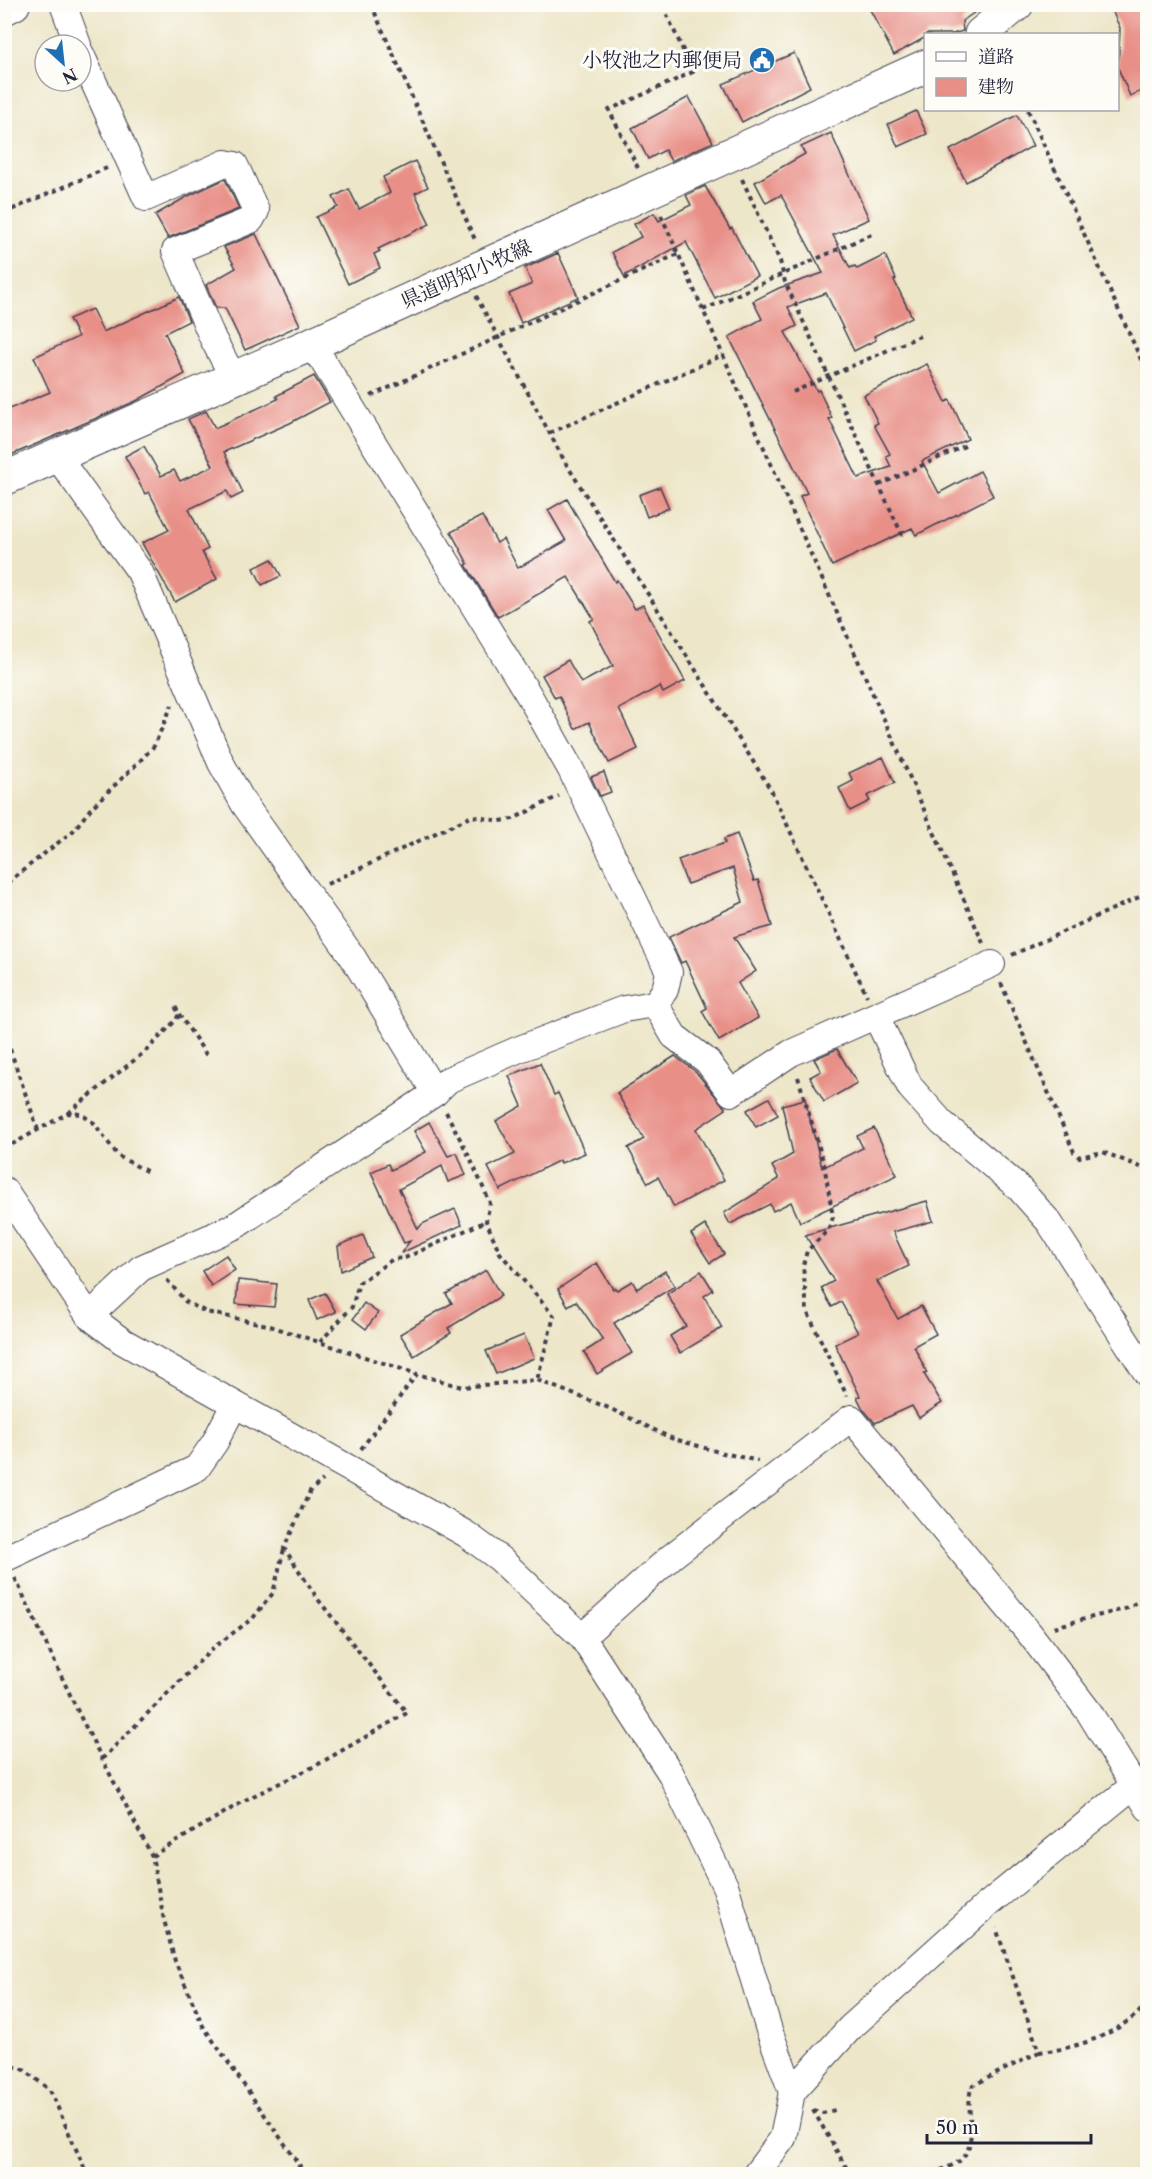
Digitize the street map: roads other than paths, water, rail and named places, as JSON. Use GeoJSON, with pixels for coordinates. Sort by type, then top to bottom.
{"type":"FeatureCollection","features":[{"type":"Feature","properties":{"kind":"main road"},"geometry":{"type":"LineString","coordinates":[[982,33],[1017,4]]}},
{"type":"Feature","properties":{"kind":"main road","name":"県道明知小牧線"},"geometry":{"type":"LineString","coordinates":[[4,478],[306,346],[924,67]]}},
{"type":"Feature","properties":{"kind":"street"},"geometry":{"type":"LineString","coordinates":[[4,9],[14,4]]}},
{"type":"Feature","properties":{"kind":"street"},"geometry":{"type":"LineString","coordinates":[[63,4],[74,33]]}},
{"type":"Feature","properties":{"kind":"street"},"geometry":{"type":"LineString","coordinates":[[93,81],[146,198],[225,163],[235,165],[256,211],[251,220],[175,251],[213,339],[233,377]]}},
{"type":"Feature","properties":{"kind":"street"},"geometry":{"type":"LineString","coordinates":[[88,1316],[141,1268],[235,1226],[435,1093],[448,1080],[517,1050],[624,1009],[655,1004],[665,990],[669,972],[579,787],[530,697],[321,358],[306,346]]}},
{"type":"Feature","properties":{"kind":"street"},"geometry":{"type":"LineString","coordinates":[[57,455],[140,572],[221,763],[244,804],[352,956],[435,1093]]}},
{"type":"Feature","properties":{"kind":"street"},"geometry":{"type":"LineString","coordinates":[[655,1004],[674,1036],[707,1061],[732,1093],[791,1053],[992,964]]}},
{"type":"Feature","properties":{"kind":"street"},"geometry":{"type":"LineString","coordinates":[[876,1016],[910,1087],[942,1123],[1018,1187],[1049,1222],[1148,1376]]}},
{"type":"Feature","properties":{"kind":"street"},"geometry":{"type":"LineString","coordinates":[[4,1190],[88,1316],[122,1341],[466,1534],[500,1559],[582,1637],[671,1774],[726,1888],[769,2030],[792,2092]]}},
{"type":"Feature","properties":{"kind":"street"},"geometry":{"type":"LineString","coordinates":[[5,1558],[197,1468],[215,1442],[234,1405]]}},
{"type":"Feature","properties":{"kind":"street"},"geometry":{"type":"LineString","coordinates":[[582,1637],[671,1557],[851,1418],[1030,1634],[1089,1712],[1148,1808]]}},
{"type":"Feature","properties":{"kind":"street"},"geometry":{"type":"LineString","coordinates":[[756,2175],[783,2138],[792,2092],[850,2028],[988,1904],[1133,1786]]}},
{"type":"Feature","properties":{"kind":"place","name":"小牧池之内郵便局"},"geometry":{"type":"Point","coordinates":[762,60]}}]}
